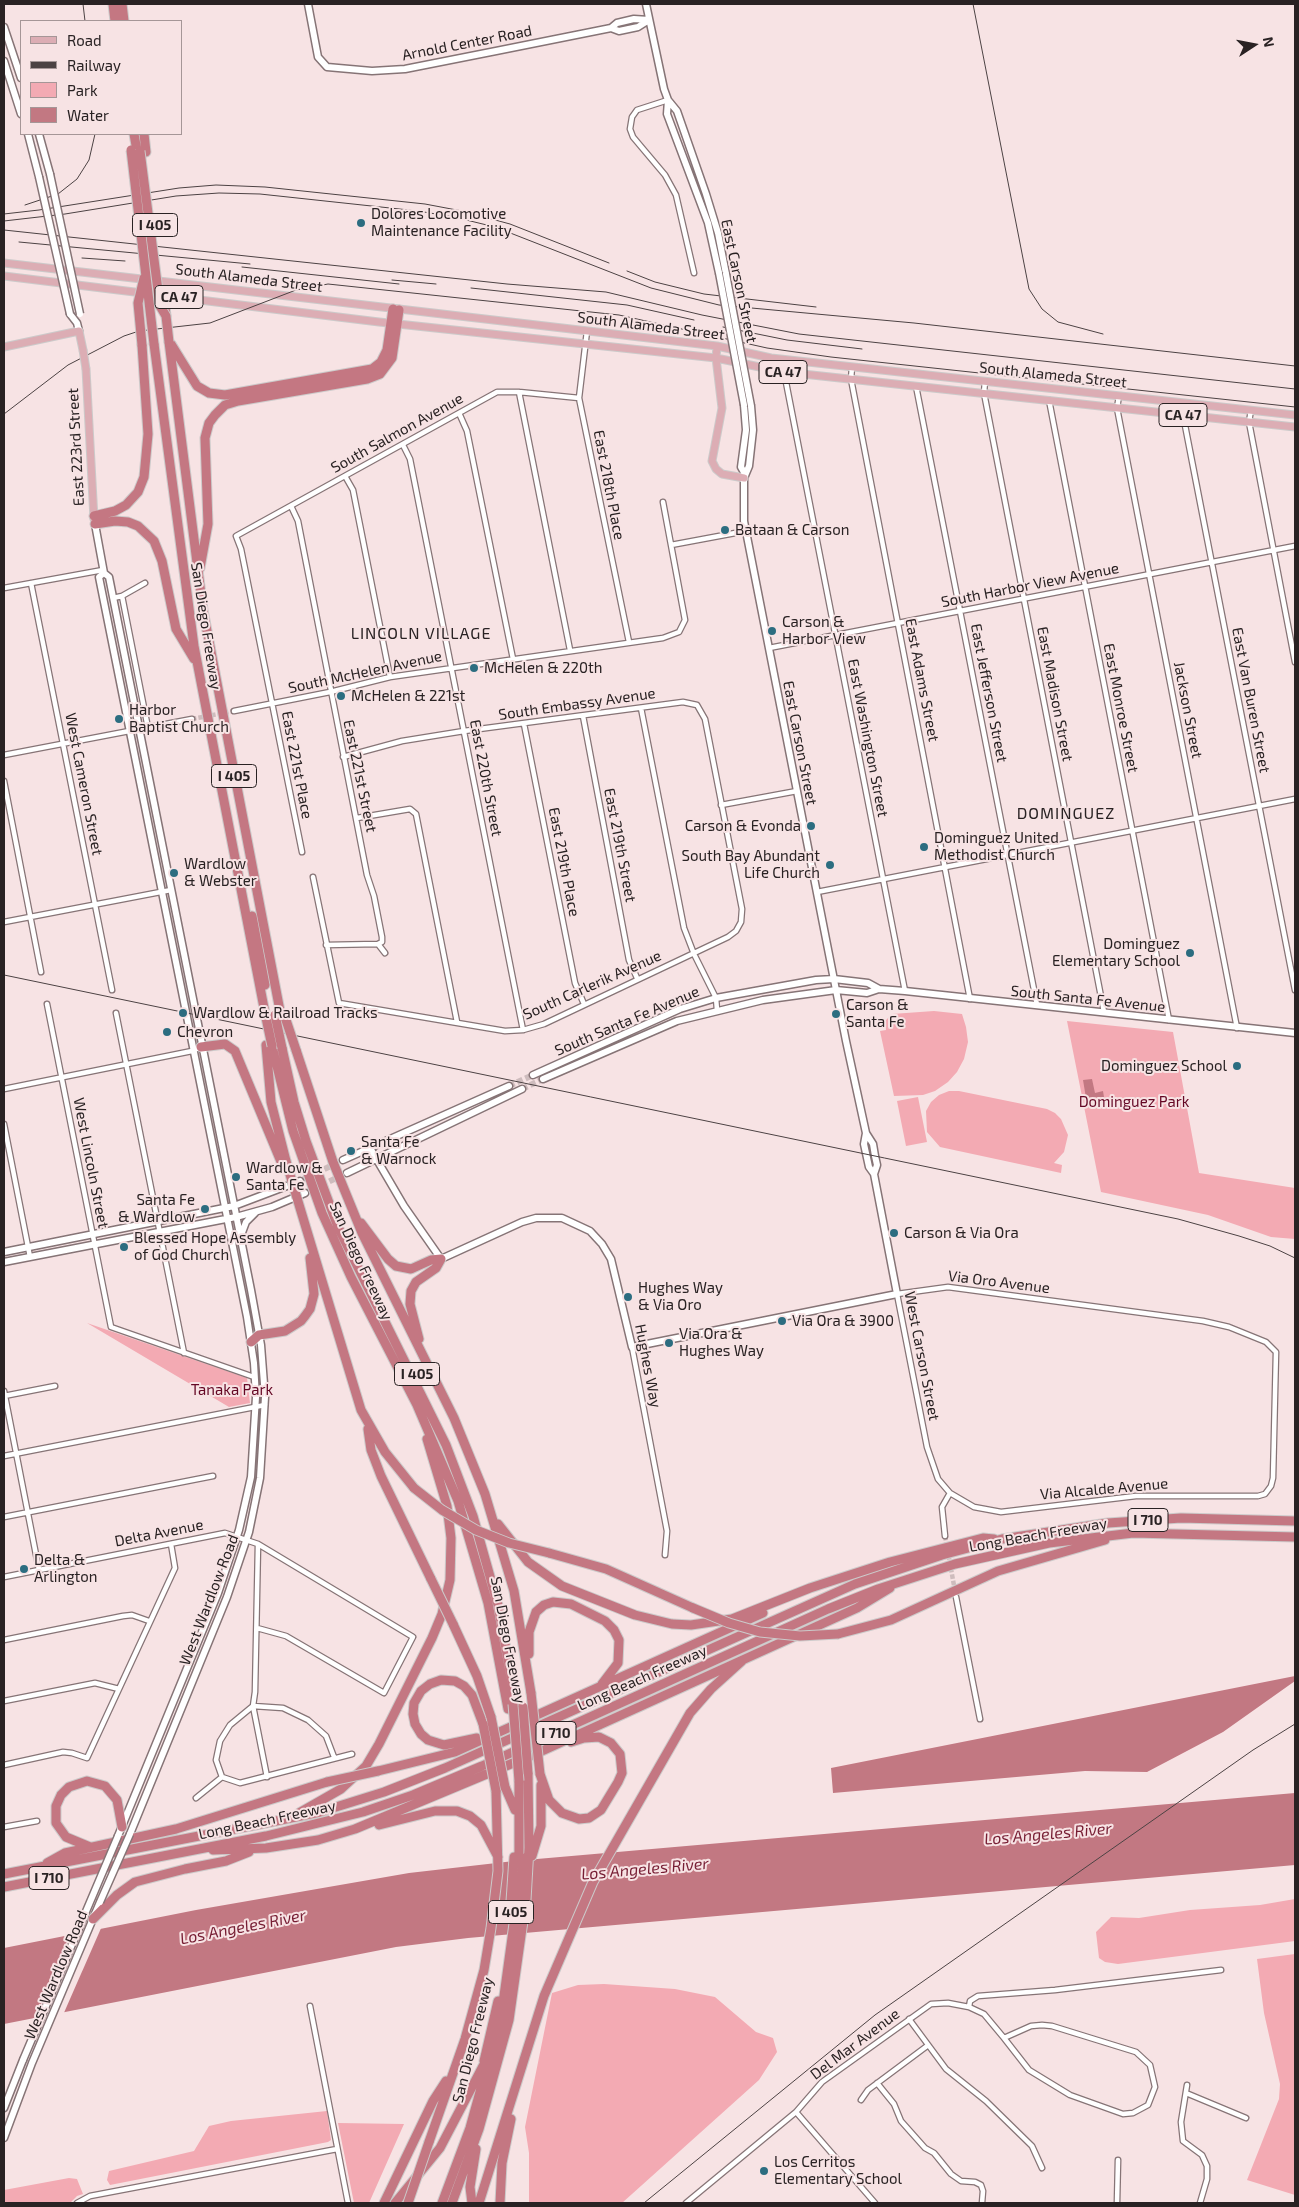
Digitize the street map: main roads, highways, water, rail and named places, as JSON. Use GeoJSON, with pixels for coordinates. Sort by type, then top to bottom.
{"type":"FeatureCollection","features":[{"type":"Feature","properties":{"kind":"highway"},"geometry":{"type":"LineString","coordinates":[[113,4],[115,20]]}},
{"type":"Feature","properties":{"kind":"highway"},"geometry":{"type":"LineString","coordinates":[[120,4],[123,20]]}},
{"type":"Feature","properties":{"kind":"highway"},"geometry":{"type":"LineString","coordinates":[[128,4],[130,20]]}},
{"type":"Feature","properties":{"kind":"highway","name":"San Diego Freeway"},"geometry":{"type":"LineString","coordinates":[[130,135],[138,151],[160,306],[166,316],[157,367],[194,646],[262,996],[273,1014],[280,1047],[293,1131],[322,1214],[351,1276],[417,1405],[451,1484],[474,1552],[515,1707],[521,1778],[515,1810],[522,1827],[510,1924],[507,1993],[500,2060],[479,2129],[452,2203]]}},
{"type":"Feature","properties":{"kind":"highway"},"geometry":{"type":"LineString","coordinates":[[134,135],[138,151],[161,343],[203,390],[225,395],[367,370],[379,365],[385,356],[395,323]]}},
{"type":"Feature","properties":{"kind":"highway"},"geometry":{"type":"LineString","coordinates":[[138,135],[138,151]]}},
{"type":"Feature","properties":{"kind":"highway","name":"San Diego Freeway"},"geometry":{"type":"LineString","coordinates":[[144,135],[138,151],[146,270],[161,343],[173,372],[198,578],[218,698],[277,994],[273,1014]]}},
{"type":"Feature","properties":{"kind":"highway"},"geometry":{"type":"LineString","coordinates":[[94,520],[126,505],[138,492],[144,477],[148,434],[138,303],[146,270]]}},
{"type":"Feature","properties":{"kind":"highway"},"geometry":{"type":"LineString","coordinates":[[198,578],[208,524],[205,438],[209,423],[225,406],[238,401],[374,377],[384,370],[392,358],[396,309]]}},
{"type":"Feature","properties":{"kind":"highway"},"geometry":{"type":"LineString","coordinates":[[94,520],[128,522],[138,526],[154,541],[162,562],[176,628],[197,663]]}},
{"type":"Feature","properties":{"kind":"highway"},"geometry":{"type":"LineString","coordinates":[[201,594],[198,611],[202,640],[273,1014]]}},
{"type":"Feature","properties":{"kind":"highway"},"geometry":{"type":"LineString","coordinates":[[194,646],[202,660],[280,1047],[372,1256],[457,1425],[494,1518],[514,1591],[531,1693],[540,1774],[541,1826],[528,1870]]}},
{"type":"Feature","properties":{"kind":"highway"},"geometry":{"type":"LineString","coordinates":[[201,1048],[224,1044],[235,1051],[301,1196],[302,1217],[357,1398],[366,1421],[394,1465],[414,1488],[464,1524],[509,1543],[606,1570],[729,1623],[760,1632],[800,1636],[838,1634],[892,1620],[998,1571],[1133,1533]]}},
{"type":"Feature","properties":{"kind":"highway"},"geometry":{"type":"LineString","coordinates":[[280,1047],[271,1102],[284,1162]]}},
{"type":"Feature","properties":{"kind":"highway","name":"San Diego Freeway"},"geometry":{"type":"LineString","coordinates":[[280,1047],[333,1199],[356,1253],[442,1423],[469,1488],[488,1547],[505,1610],[521,1778],[522,1827],[528,1870],[524,1924],[507,1993],[459,2145],[436,2203]]}},
{"type":"Feature","properties":{"kind":"highway"},"geometry":{"type":"LineString","coordinates":[[352,1211],[388,1259],[396,1266],[411,1269],[431,1260],[441,1259]]}},
{"type":"Feature","properties":{"kind":"highway"},"geometry":{"type":"LineString","coordinates":[[251,1342],[259,1336],[290,1328],[301,1321],[310,1309],[314,1286],[306,1229]]}},
{"type":"Feature","properties":{"kind":"highway"},"geometry":{"type":"LineString","coordinates":[[423,1356],[410,1304],[411,1292],[416,1282],[436,1268],[441,1259]]}},
{"type":"Feature","properties":{"kind":"highway"},"geometry":{"type":"LineString","coordinates":[[293,1817],[341,1789],[366,1766],[432,1638],[442,1614],[451,1570],[450,1524],[443,1491],[417,1405]]}},
{"type":"Feature","properties":{"kind":"highway"},"geometry":{"type":"LineString","coordinates":[[366,1421],[371,1450],[381,1476],[477,1676],[491,1717],[505,1787],[515,1810]]}},
{"type":"Feature","properties":{"kind":"highway"},"geometry":{"type":"LineString","coordinates":[[494,1518],[522,1555],[549,1579],[609,1606],[656,1621],[690,1625],[713,1623],[739,1616],[824,1584],[928,1551],[983,1538],[1002,1539]]}},
{"type":"Feature","properties":{"kind":"highway","name":"Long Beach Freeway"},"geometry":{"type":"LineString","coordinates":[[4,1874],[293,1817],[351,1803],[421,1778],[855,1584],[919,1562],[1002,1539],[1076,1527],[1142,1520],[1213,1518],[1295,1521]]}},
{"type":"Feature","properties":{"kind":"highway","name":"Long Beach Freeway"},"geometry":{"type":"LineString","coordinates":[[4,1887],[319,1824],[363,1812],[413,1795],[828,1609],[907,1579],[1016,1549],[1133,1533],[1295,1537]]}},
{"type":"Feature","properties":{"kind":"highway"},"geometry":{"type":"LineString","coordinates":[[355,1829],[542,1751],[858,1608],[907,1579]]}},
{"type":"Feature","properties":{"kind":"highway"},"geometry":{"type":"LineString","coordinates":[[38,1867],[65,1853],[176,1829],[328,1782],[440,1757],[501,1732],[824,1584]]}},
{"type":"Feature","properties":{"kind":"highway"},"geometry":{"type":"LineString","coordinates":[[531,1693],[530,1625],[541,1608],[548,1603],[559,1601],[582,1608],[600,1618],[617,1635],[621,1651],[618,1663],[609,1677],[596,1689]]}},
{"type":"Feature","properties":{"kind":"highway"},"geometry":{"type":"LineString","coordinates":[[479,2203],[544,1996],[582,1906],[632,1810],[690,1713],[711,1689],[737,1668],[744,1659]]}},
{"type":"Feature","properties":{"kind":"highway"},"geometry":{"type":"LineString","coordinates":[[408,2203],[455,2068],[476,2000],[492,1928],[498,1857],[496,1791],[483,1724],[472,1695],[464,1686],[454,1681],[441,1680],[425,1687],[418,1694],[413,1709],[417,1729],[424,1737],[437,1744],[456,1743],[501,1732]]}},
{"type":"Feature","properties":{"kind":"highway"},"geometry":{"type":"LineString","coordinates":[[540,1774],[549,1800],[556,1809],[572,1818],[584,1819],[596,1814],[605,1806],[618,1782],[622,1766],[616,1748],[612,1743],[599,1737],[584,1738],[542,1751]]}},
{"type":"Feature","properties":{"kind":"highway"},"geometry":{"type":"LineString","coordinates":[[90,1847],[66,1837],[56,1823],[56,1806],[61,1795],[69,1787],[87,1781],[105,1786],[117,1800],[120,1832]]}},
{"type":"Feature","properties":{"kind":"highway"},"geometry":{"type":"LineString","coordinates":[[192,1850],[253,1850],[318,1840],[355,1829],[443,1810],[463,1813],[476,1821],[485,1830],[498,1857]]}},
{"type":"Feature","properties":{"kind":"highway"},"geometry":{"type":"LineString","coordinates":[[93,1919],[128,1886],[145,1878],[226,1861],[253,1850]]}},
{"type":"Feature","properties":{"kind":"highway"},"geometry":{"type":"LineString","coordinates":[[444,2203],[485,2079],[507,1993]]}},
{"type":"Feature","properties":{"kind":"highway"},"geometry":{"type":"LineString","coordinates":[[395,2203],[440,2148],[483,2066]]}},
{"type":"Feature","properties":{"kind":"highway"},"geometry":{"type":"LineString","coordinates":[[384,2203],[433,2101],[455,2068]]}},
{"type":"Feature","properties":{"kind":"highway"},"geometry":{"type":"LineString","coordinates":[[500,2203],[502,2163],[511,2117],[511,2099]]}},
{"type":"Feature","properties":{"kind":"highway"},"geometry":{"type":"LineString","coordinates":[[472,2203],[470,2187],[479,2129]]}},
{"type":"Feature","properties":{"kind":"main road","name":"Arnold Center Road"},"geometry":{"type":"LineString","coordinates":[[308,4],[318,57],[327,67],[372,71],[405,69],[611,28],[619,31],[638,27],[649,20]]}},
{"type":"Feature","properties":{"kind":"main road","name":"East Carson Street"},"geometry":{"type":"LineString","coordinates":[[646,4],[659,70],[668,100],[667,114],[708,223],[723,274],[748,405],[742,467],[745,476],[743,511],[746,531],[866,1133]]}},
{"type":"Feature","properties":{"kind":"main road"},"geometry":{"type":"LineString","coordinates":[[4,27],[20,75]]}},
{"type":"Feature","properties":{"kind":"main road"},"geometry":{"type":"LineString","coordinates":[[4,61],[20,111]]}},
{"type":"Feature","properties":{"kind":"main road"},"geometry":{"type":"LineString","coordinates":[[28,135],[70,314],[77,323]]}},
{"type":"Feature","properties":{"kind":"main road","name":"East 223rd Street"},"geometry":{"type":"LineString","coordinates":[[39,135],[50,174],[80,314],[77,323],[86,369],[94,520],[103,571]]}},
{"type":"Feature","properties":{"kind":"main road","name":"South Alameda Street"},"geometry":{"type":"LineString","coordinates":[[4,263],[717,346],[771,358],[1295,415]]}},
{"type":"Feature","properties":{"kind":"main road","name":"South Alameda Street"},"geometry":{"type":"LineString","coordinates":[[4,276],[395,323],[716,358],[784,372],[1295,427]]}},
{"type":"Feature","properties":{"kind":"main road"},"geometry":{"type":"LineString","coordinates":[[4,347],[78,331]]}},
{"type":"Feature","properties":{"kind":"main road"},"geometry":{"type":"LineString","coordinates":[[717,346],[716,358],[722,402],[712,461],[716,469],[722,474],[745,476]]}},
{"type":"Feature","properties":{"kind":"main road","name":"West Wardlow Road"},"geometry":{"type":"LineString","coordinates":[[4,2108],[218,1593],[237,1536],[251,1477],[256,1407],[251,1342],[99,577],[103,571],[109,576],[201,1048],[234,1206],[259,1336],[265,1405],[260,1478],[246,1539],[227,1597],[130,1834],[32,2064],[4,2138]]}},
{"type":"Feature","properties":{"kind":"main road","name":"South Santa Fe Avenue"},"geometry":{"type":"LineString","coordinates":[[533,1075],[662,1016],[716,998],[794,983],[834,979],[868,982],[879,989]]}},
{"type":"Feature","properties":{"kind":"main road","name":"South Santa Fe Avenue"},"geometry":{"type":"LineString","coordinates":[[543,1079],[663,1025],[717,1010],[788,996],[836,990],[867,992],[879,989],[906,991],[1295,1034]]}},
{"type":"Feature","properties":{"kind":"main road"},"geometry":{"type":"LineString","coordinates":[[343,1160],[509,1086]]}},
{"type":"Feature","properties":{"kind":"main road"},"geometry":{"type":"LineString","coordinates":[[347,1173],[522,1089]]}},
{"type":"Feature","properties":{"kind":"main road","name":"West Carson Street"},"geometry":{"type":"LineString","coordinates":[[866,1133],[864,1144],[869,1167],[874,1174],[897,1294]]}},
{"type":"Feature","properties":{"kind":"main road"},"geometry":{"type":"LineString","coordinates":[[370,1148],[404,1206],[441,1259]]}},
{"type":"Feature","properties":{"kind":"main road"},"geometry":{"type":"LineString","coordinates":[[4,1252],[224,1209],[300,1181]]}},
{"type":"Feature","properties":{"kind":"main road"},"geometry":{"type":"LineString","coordinates":[[4,1262],[236,1217],[301,1196]]}},
{"type":"Feature","properties":{"kind":"main road"},"geometry":{"type":"LineString","coordinates":[[240,1239],[246,1222],[258,1211]]}},
{"type":"Feature","properties":{"kind":"main road","name":"Hughes Way"},"geometry":{"type":"LineString","coordinates":[[441,1259],[522,1222],[536,1218],[562,1218],[577,1223],[590,1231],[602,1244],[611,1259],[632,1346]]}},
{"type":"Feature","properties":{"kind":"main road","name":"Via Oro Avenue"},"geometry":{"type":"LineString","coordinates":[[632,1346],[897,1294]]}},
{"type":"Feature","properties":{"kind":"water"},"geometry":{"type":"Polygon","coordinates":[[[1092,1079],[1095,1093],[1103,1091],[1104,1097],[1086,1098],[1083,1080],[1092,1079]]]}},
{"type":"Feature","properties":{"kind":"water"},"geometry":{"type":"Polygon","coordinates":[[[1295,1676],[1295,1681],[1223,1732],[1147,1772],[1085,1771],[833,1793],[831,1768],[1295,1676]]]}},
{"type":"Feature","properties":{"kind":"water","name":"Los Angeles River"},"geometry":{"type":"Polygon","coordinates":[[[1295,1793],[1295,1865],[468,1938],[396,1947],[4,2024],[4,1948],[196,1910],[409,1873],[514,1861],[1295,1793]]]}},
{"type":"Feature","properties":{"kind":"tunnel"},"geometry":{"type":"LineString","coordinates":[[192,719],[234,711]]}},
{"type":"Feature","properties":{"kind":"tunnel"},"geometry":{"type":"LineString","coordinates":[[509,1086],[533,1075]]}},
{"type":"Feature","properties":{"kind":"tunnel"},"geometry":{"type":"LineString","coordinates":[[522,1089],[543,1079]]}},
{"type":"Feature","properties":{"kind":"tunnel"},"geometry":{"type":"LineString","coordinates":[[300,1181],[343,1160]]}},
{"type":"Feature","properties":{"kind":"tunnel"},"geometry":{"type":"LineString","coordinates":[[305,1193],[347,1173]]}},
{"type":"Feature","properties":{"kind":"tunnel"},"geometry":{"type":"LineString","coordinates":[[945,1536],[955,1591]]}},
{"type":"Feature","properties":{"kind":"tram line"},"geometry":{"type":"LineString","coordinates":[[644,2203],[875,2015],[1253,1750],[1295,1724]]}},
{"type":"Feature","properties":{"kind":"railway"},"geometry":{"type":"LineString","coordinates":[[83,4],[85,20]]}},
{"type":"Feature","properties":{"kind":"railway"},"geometry":{"type":"LineString","coordinates":[[973,4],[1029,289],[1042,309],[1058,322],[1103,334]]}},
{"type":"Feature","properties":{"kind":"railway"},"geometry":{"type":"LineString","coordinates":[[25,205],[58,194],[77,179],[89,160],[95,135]]}},
{"type":"Feature","properties":{"kind":"railway"},"geometry":{"type":"LineString","coordinates":[[4,214],[179,188],[216,185],[265,187],[425,204],[462,211],[510,224],[609,263]]}},
{"type":"Feature","properties":{"kind":"railway"},"geometry":{"type":"LineString","coordinates":[[4,221],[65,214],[176,196],[219,193],[260,194],[418,211],[495,227],[651,288],[719,305],[914,323],[1295,366]]}},
{"type":"Feature","properties":{"kind":"railway"},"geometry":{"type":"LineString","coordinates":[[4,230],[507,284],[606,292],[702,315],[799,334],[1295,389]]}},
{"type":"Feature","properties":{"kind":"railway"},"geometry":{"type":"LineString","coordinates":[[19,242],[250,264]]}},
{"type":"Feature","properties":{"kind":"railway"},"geometry":{"type":"LineString","coordinates":[[82,258],[125,261]]}},
{"type":"Feature","properties":{"kind":"railway"},"geometry":{"type":"LineString","coordinates":[[242,267],[399,284]]}},
{"type":"Feature","properties":{"kind":"railway"},"geometry":{"type":"LineString","coordinates":[[627,271],[655,282],[704,294],[816,307]]}},
{"type":"Feature","properties":{"kind":"railway"},"geometry":{"type":"LineString","coordinates":[[392,280],[436,284]]}},
{"type":"Feature","properties":{"kind":"railway"},"geometry":{"type":"LineString","coordinates":[[4,414],[68,365],[124,336],[139,331],[210,323],[296,290],[328,284],[619,315],[767,348],[831,357],[1295,407]]}},
{"type":"Feature","properties":{"kind":"railway"},"geometry":{"type":"LineString","coordinates":[[471,288],[627,305],[694,320]]}},
{"type":"Feature","properties":{"kind":"railway"},"geometry":{"type":"LineString","coordinates":[[723,327],[787,340],[862,349]]}},
{"type":"Feature","properties":{"kind":"railway"},"geometry":{"type":"LineString","coordinates":[[4,975],[1178,1219],[1270,1246],[1295,1258]]}},
{"type":"Feature","properties":{"kind":"place","name":"Dolores Locomotive Maintenance Facility"},"geometry":{"type":"Point","coordinates":[361,223]}},
{"type":"Feature","properties":{"kind":"place","name":"Bataan & Carson"},"geometry":{"type":"Point","coordinates":[725,530]}},
{"type":"Feature","properties":{"kind":"place","name":"Carson & Harbor View"},"geometry":{"type":"Point","coordinates":[772,631]}},
{"type":"Feature","properties":{"kind":"place","name":"McHelen & 220th"},"geometry":{"type":"Point","coordinates":[474,668]}},
{"type":"Feature","properties":{"kind":"place","name":"McHelen & 221st"},"geometry":{"type":"Point","coordinates":[341,696]}},
{"type":"Feature","properties":{"kind":"place","name":"Harbor Baptist Church"},"geometry":{"type":"Point","coordinates":[119,719]}},
{"type":"Feature","properties":{"kind":"place","name":"Carson & Evonda"},"geometry":{"type":"Point","coordinates":[811,826]}},
{"type":"Feature","properties":{"kind":"place","name":"Dominguez United Methodist Church"},"geometry":{"type":"Point","coordinates":[924,847]}},
{"type":"Feature","properties":{"kind":"place","name":"South Bay Abundant Life Church"},"geometry":{"type":"Point","coordinates":[830,865]}},
{"type":"Feature","properties":{"kind":"place","name":"Wardlow & Webster"},"geometry":{"type":"Point","coordinates":[174,873]}},
{"type":"Feature","properties":{"kind":"place","name":"Dominguez Elementary School"},"geometry":{"type":"Point","coordinates":[1190,953]}},
{"type":"Feature","properties":{"kind":"place","name":"Wardlow & Railroad Tracks"},"geometry":{"type":"Point","coordinates":[183,1013]}},
{"type":"Feature","properties":{"kind":"place","name":"Carson & Santa Fe"},"geometry":{"type":"Point","coordinates":[836,1014]}},
{"type":"Feature","properties":{"kind":"place","name":"Chevron"},"geometry":{"type":"Point","coordinates":[167,1032]}},
{"type":"Feature","properties":{"kind":"place","name":"Dominguez School"},"geometry":{"type":"Point","coordinates":[1237,1066]}},
{"type":"Feature","properties":{"kind":"place","name":"Santa Fe & Warnock"},"geometry":{"type":"Point","coordinates":[351,1151]}},
{"type":"Feature","properties":{"kind":"place","name":"Wardlow & Santa Fe"},"geometry":{"type":"Point","coordinates":[236,1177]}},
{"type":"Feature","properties":{"kind":"place","name":"Santa Fe & Wardlow"},"geometry":{"type":"Point","coordinates":[205,1209]}},
{"type":"Feature","properties":{"kind":"place","name":"Carson & Via Ora"},"geometry":{"type":"Point","coordinates":[894,1233]}},
{"type":"Feature","properties":{"kind":"place","name":"Blessed Hope Assembly of God Church"},"geometry":{"type":"Point","coordinates":[124,1247]}},
{"type":"Feature","properties":{"kind":"place","name":"Hughes Way & Via Oro"},"geometry":{"type":"Point","coordinates":[628,1297]}},
{"type":"Feature","properties":{"kind":"place","name":"Via Ora & 3900"},"geometry":{"type":"Point","coordinates":[782,1321]}},
{"type":"Feature","properties":{"kind":"place","name":"Via Ora & Hughes Way"},"geometry":{"type":"Point","coordinates":[669,1343]}},
{"type":"Feature","properties":{"kind":"place","name":"Delta & Arlington"},"geometry":{"type":"Point","coordinates":[24,1569]}},
{"type":"Feature","properties":{"kind":"place","name":"Los Cerritos Elementary School"},"geometry":{"type":"Point","coordinates":[764,2171]}},
{"type":"Feature","properties":{"kind":"district","name":"LINCOLN VILLAGE"},"geometry":{"type":"Point","coordinates":[421,634]}},
{"type":"Feature","properties":{"kind":"district","name":"DOMINGUEZ"},"geometry":{"type":"Point","coordinates":[1066,814]}},
{"type":"Feature","properties":{"kind":"park label","name":"Dominguez Park"},"geometry":{"type":"Point","coordinates":[1134,1102]}},
{"type":"Feature","properties":{"kind":"park label","name":"Tanaka Park"},"geometry":{"type":"Point","coordinates":[232,1390]}}]}
